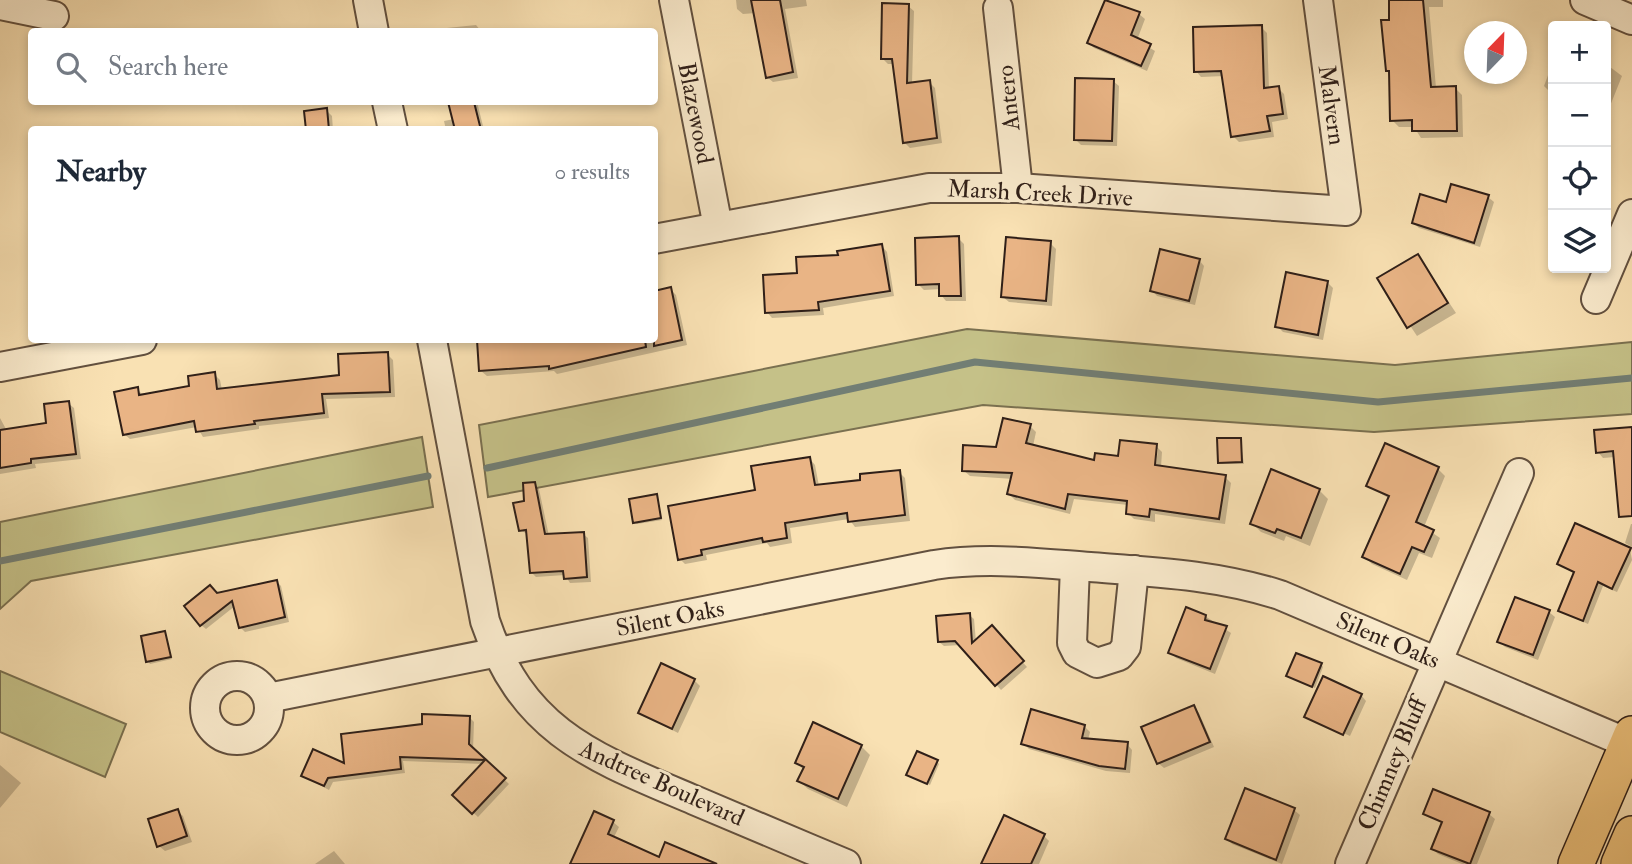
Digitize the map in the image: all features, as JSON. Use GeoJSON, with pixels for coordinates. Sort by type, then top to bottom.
{"type":"FeatureCollection","features":[{"type":"Feature","properties":{"kind":"main road"},"geometry":{"type":"LineString","coordinates":[[1576,864],[1631,741]]}},
{"type":"Feature","properties":{"kind":"street"},"geometry":{"type":"LineString","coordinates":[[368,0],[373,28]]}},
{"type":"Feature","properties":{"kind":"street","name":"Blazewood"},"geometry":{"type":"LineString","coordinates":[[674,0],[718,227]]}},
{"type":"Feature","properties":{"kind":"street","name":"Malvern"},"geometry":{"type":"LineString","coordinates":[[1318,0],[1346,211]]}},
{"type":"Feature","properties":{"kind":"street"},"geometry":{"type":"LineString","coordinates":[[1585,0],[1632,20]]}},
{"type":"Feature","properties":{"kind":"street"},"geometry":{"type":"LineString","coordinates":[[0,5],[54,16]]}},
{"type":"Feature","properties":{"kind":"street","name":"Antero"},"geometry":{"type":"LineString","coordinates":[[998,8],[1018,188]]}},
{"type":"Feature","properties":{"kind":"street"},"geometry":{"type":"LineString","coordinates":[[388,105],[392,126]]}},
{"type":"Feature","properties":{"kind":"street","name":"Marsh Creek Drive"},"geometry":{"type":"LineString","coordinates":[[658,238],[929,188],[1018,188],[1346,211]]}},
{"type":"Feature","properties":{"kind":"street"},"geometry":{"type":"LineString","coordinates":[[1596,299],[1632,214]]}},
{"type":"Feature","properties":{"kind":"street"},"geometry":{"type":"LineString","coordinates":[[0,368],[127,343]]}},
{"type":"Feature","properties":{"kind":"street","name":"Andtree Boulevard"},"geometry":{"type":"LineString","coordinates":[[433,343],[478,593],[497,652],[534,709],[584,752],[846,864]]}},
{"type":"Feature","properties":{"kind":"street","name":"Chimney Bluff"},"geometry":{"type":"LineString","coordinates":[[1350,864],[1519,473]]}},
{"type":"Feature","properties":{"kind":"street","name":"Silent Oaks"},"geometry":{"type":"LineString","coordinates":[[268,698],[967,560],[1000,559],[1203,575],[1242,582],[1280,594],[1631,741]]}},
{"type":"Feature","properties":{"kind":"street"},"geometry":{"type":"LineString","coordinates":[[1074,566],[1072,643],[1077,653],[1097,663],[1118,656],[1126,647],[1134,570]]}},
{"type":"Feature","properties":{"kind":"shaded area"},"geometry":{"type":"Polygon","coordinates":[[[967,329],[1395,365],[1632,342],[1632,414],[1374,432],[983,405],[488,497],[479,425],[967,329]]]}},
{"type":"Feature","properties":{"kind":"shaded area"},"geometry":{"type":"Polygon","coordinates":[[[422,437],[433,507],[31,581],[0,609],[0,522],[422,437]]]}},
{"type":"Feature","properties":{"kind":"shaded area"},"geometry":{"type":"Polygon","coordinates":[[[0,671],[126,724],[105,777],[0,732],[0,671]]]}},
{"type":"Feature","properties":{"kind":"building"},"geometry":{"type":"Polygon","coordinates":[[[751,0],[780,0],[793,72],[766,78],[751,0]]]}},
{"type":"Feature","properties":{"kind":"building"},"geometry":{"type":"Polygon","coordinates":[[[1105,0],[1140,12],[1131,35],[1151,44],[1141,66],[1087,43],[1105,0]]]}},
{"type":"Feature","properties":{"kind":"building"},"geometry":{"type":"Polygon","coordinates":[[[1389,0],[1423,0],[1431,87],[1456,86],[1457,131],[1412,131],[1412,120],[1390,121],[1389,71],[1386,71],[1381,20],[1389,20],[1389,0]]]}},
{"type":"Feature","properties":{"kind":"building"},"geometry":{"type":"Polygon","coordinates":[[[882,3],[909,4],[907,83],[930,80],[937,138],[903,143],[892,59],[881,59],[882,3]]]}},
{"type":"Feature","properties":{"kind":"building"},"geometry":{"type":"Polygon","coordinates":[[[1262,25],[1264,88],[1279,86],[1283,114],[1267,116],[1270,131],[1231,137],[1221,71],[1194,72],[1193,27],[1262,25]]]}},
{"type":"Feature","properties":{"kind":"building"},"geometry":{"type":"Polygon","coordinates":[[[1075,78],[1114,79],[1112,141],[1074,140],[1075,78]]]}},
{"type":"Feature","properties":{"kind":"building"},"geometry":{"type":"Polygon","coordinates":[[[449,105],[475,105],[480,126],[454,126],[449,105]]]}},
{"type":"Feature","properties":{"kind":"building"},"geometry":{"type":"Polygon","coordinates":[[[327,108],[329,126],[306,126],[304,111],[327,108]]]}},
{"type":"Feature","properties":{"kind":"building"},"geometry":{"type":"Polygon","coordinates":[[[1451,184],[1489,195],[1474,243],[1412,223],[1420,194],[1446,202],[1451,184]]]}},
{"type":"Feature","properties":{"kind":"building"},"geometry":{"type":"Polygon","coordinates":[[[959,236],[961,296],[939,296],[939,284],[916,285],[915,238],[959,236]]]}},
{"type":"Feature","properties":{"kind":"building"},"geometry":{"type":"Polygon","coordinates":[[[1006,237],[1051,241],[1046,301],[1001,297],[1006,237]]]}},
{"type":"Feature","properties":{"kind":"building"},"geometry":{"type":"Polygon","coordinates":[[[882,244],[890,291],[818,302],[819,310],[765,313],[763,275],[797,273],[796,257],[838,255],[837,251],[882,244]]]}},
{"type":"Feature","properties":{"kind":"building"},"geometry":{"type":"Polygon","coordinates":[[[1160,249],[1200,259],[1189,301],[1150,291],[1160,249]]]}},
{"type":"Feature","properties":{"kind":"building"},"geometry":{"type":"Polygon","coordinates":[[[1418,254],[1448,303],[1407,328],[1377,278],[1418,254]]]}},
{"type":"Feature","properties":{"kind":"building"},"geometry":{"type":"Polygon","coordinates":[[[1286,272],[1328,281],[1318,335],[1275,327],[1286,272]]]}},
{"type":"Feature","properties":{"kind":"building"},"geometry":{"type":"Polygon","coordinates":[[[671,287],[682,340],[654,346],[654,343],[658,343],[658,290],[671,287]]]}},
{"type":"Feature","properties":{"kind":"building"},"geometry":{"type":"Polygon","coordinates":[[[477,343],[645,343],[646,347],[549,369],[549,366],[479,371],[477,343]]]}},
{"type":"Feature","properties":{"kind":"building"},"geometry":{"type":"Polygon","coordinates":[[[388,352],[390,392],[322,394],[324,413],[254,421],[255,424],[196,432],[194,421],[123,435],[114,392],[138,387],[139,395],[189,386],[188,376],[215,372],[217,389],[339,375],[338,354],[388,352]]]}},
{"type":"Feature","properties":{"kind":"building"},"geometry":{"type":"Polygon","coordinates":[[[69,401],[76,454],[31,459],[31,463],[0,468],[0,430],[46,423],[44,404],[69,401]]]}},
{"type":"Feature","properties":{"kind":"building"},"geometry":{"type":"Polygon","coordinates":[[[1003,418],[1031,424],[1026,443],[1094,460],[1095,453],[1118,456],[1120,440],[1157,444],[1155,465],[1226,475],[1219,519],[1150,509],[1149,517],[1126,514],[1127,501],[1068,494],[1065,509],[1007,494],[1012,473],[962,471],[963,445],[996,447],[1003,418]]]}},
{"type":"Feature","properties":{"kind":"building"},"geometry":{"type":"Polygon","coordinates":[[[1632,427],[1632,516],[1619,517],[1613,451],[1596,453],[1594,430],[1632,427]]]}},
{"type":"Feature","properties":{"kind":"building"},"geometry":{"type":"Polygon","coordinates":[[[1217,438],[1241,438],[1242,462],[1218,463],[1217,438]]]}},
{"type":"Feature","properties":{"kind":"building"},"geometry":{"type":"Polygon","coordinates":[[[1385,443],[1439,467],[1416,522],[1434,530],[1424,552],[1412,547],[1400,574],[1362,557],[1389,496],[1366,486],[1385,443]]]}},
{"type":"Feature","properties":{"kind":"building"},"geometry":{"type":"Polygon","coordinates":[[[810,457],[815,485],[860,480],[860,474],[900,470],[905,515],[848,522],[847,513],[785,523],[787,538],[763,542],[762,538],[701,550],[702,555],[678,560],[668,506],[755,490],[751,466],[810,457]]]}},
{"type":"Feature","properties":{"kind":"building"},"geometry":{"type":"Polygon","coordinates":[[[1271,469],[1320,489],[1301,538],[1277,529],[1275,533],[1250,524],[1271,469]]]}},
{"type":"Feature","properties":{"kind":"building"},"geometry":{"type":"Polygon","coordinates":[[[535,482],[545,534],[584,532],[587,577],[564,579],[563,571],[530,573],[526,530],[519,531],[513,503],[524,501],[523,483],[535,482]]]}},
{"type":"Feature","properties":{"kind":"building"},"geometry":{"type":"Polygon","coordinates":[[[657,494],[661,518],[633,523],[629,499],[657,494]]]}},
{"type":"Feature","properties":{"kind":"building"},"geometry":{"type":"Polygon","coordinates":[[[1575,523],[1631,548],[1612,589],[1598,582],[1583,621],[1558,611],[1574,572],[1557,564],[1575,523]]]}},
{"type":"Feature","properties":{"kind":"building"},"geometry":{"type":"Polygon","coordinates":[[[277,580],[285,617],[239,628],[232,601],[200,626],[184,606],[210,585],[217,593],[277,580]]]}},
{"type":"Feature","properties":{"kind":"building"},"geometry":{"type":"Polygon","coordinates":[[[1515,597],[1550,610],[1533,655],[1497,642],[1515,597]]]}},
{"type":"Feature","properties":{"kind":"building"},"geometry":{"type":"Polygon","coordinates":[[[1186,607],[1206,615],[1205,620],[1227,626],[1210,669],[1168,653],[1186,607]]]}},
{"type":"Feature","properties":{"kind":"building"},"geometry":{"type":"Polygon","coordinates":[[[970,613],[972,643],[992,625],[1024,661],[995,686],[955,641],[938,642],[936,616],[970,613]]]}},
{"type":"Feature","properties":{"kind":"building"},"geometry":{"type":"Polygon","coordinates":[[[165,631],[171,657],[146,662],[141,636],[165,631]]]}},
{"type":"Feature","properties":{"kind":"building"},"geometry":{"type":"Polygon","coordinates":[[[1296,653],[1322,663],[1312,687],[1286,676],[1296,653]]]}},
{"type":"Feature","properties":{"kind":"building"},"geometry":{"type":"Polygon","coordinates":[[[661,663],[695,679],[672,729],[638,713],[661,663]]]}},
{"type":"Feature","properties":{"kind":"building"},"geometry":{"type":"Polygon","coordinates":[[[1323,676],[1362,694],[1343,735],[1304,717],[1323,676]]]}},
{"type":"Feature","properties":{"kind":"building"},"geometry":{"type":"Polygon","coordinates":[[[1194,705],[1210,742],[1157,764],[1141,727],[1194,705]]]}},
{"type":"Feature","properties":{"kind":"building"},"geometry":{"type":"Polygon","coordinates":[[[1031,709],[1085,725],[1082,738],[1128,742],[1125,769],[1099,766],[1021,744],[1031,709]]]}},
{"type":"Feature","properties":{"kind":"building"},"geometry":{"type":"Polygon","coordinates":[[[422,714],[470,716],[469,744],[506,778],[472,814],[452,795],[485,760],[400,757],[401,769],[328,778],[324,786],[301,776],[313,749],[344,763],[341,734],[422,724],[422,714]]]}},
{"type":"Feature","properties":{"kind":"building"},"geometry":{"type":"Polygon","coordinates":[[[813,722],[862,745],[838,799],[797,781],[804,767],[795,763],[813,722]]]}},
{"type":"Feature","properties":{"kind":"building"},"geometry":{"type":"Polygon","coordinates":[[[917,751],[938,760],[927,784],[906,775],[917,751]]]}},
{"type":"Feature","properties":{"kind":"building"},"geometry":{"type":"Polygon","coordinates":[[[1245,788],[1295,808],[1276,860],[1225,839],[1245,788]]]}},
{"type":"Feature","properties":{"kind":"building"},"geometry":{"type":"Polygon","coordinates":[[[1433,789],[1490,812],[1470,864],[1431,849],[1442,822],[1423,814],[1433,789]]]}},
{"type":"Feature","properties":{"kind":"building"},"geometry":{"type":"Polygon","coordinates":[[[178,809],[187,836],[157,847],[148,819],[178,809]]]}},
{"type":"Feature","properties":{"kind":"building"},"geometry":{"type":"Polygon","coordinates":[[[594,811],[614,820],[608,834],[659,857],[665,842],[717,864],[570,864],[594,811]]]}},
{"type":"Feature","properties":{"kind":"building"},"geometry":{"type":"Polygon","coordinates":[[[1004,815],[1045,834],[1031,864],[981,864],[1004,815]]]}},
{"type":"Feature","properties":{"kind":"waterway"},"geometry":{"type":"LineString","coordinates":[[487,468],[975,362],[1378,402],[1632,378]]}},
{"type":"Feature","properties":{"kind":"waterway"},"geometry":{"type":"LineString","coordinates":[[0,561],[428,476]]}}]}
